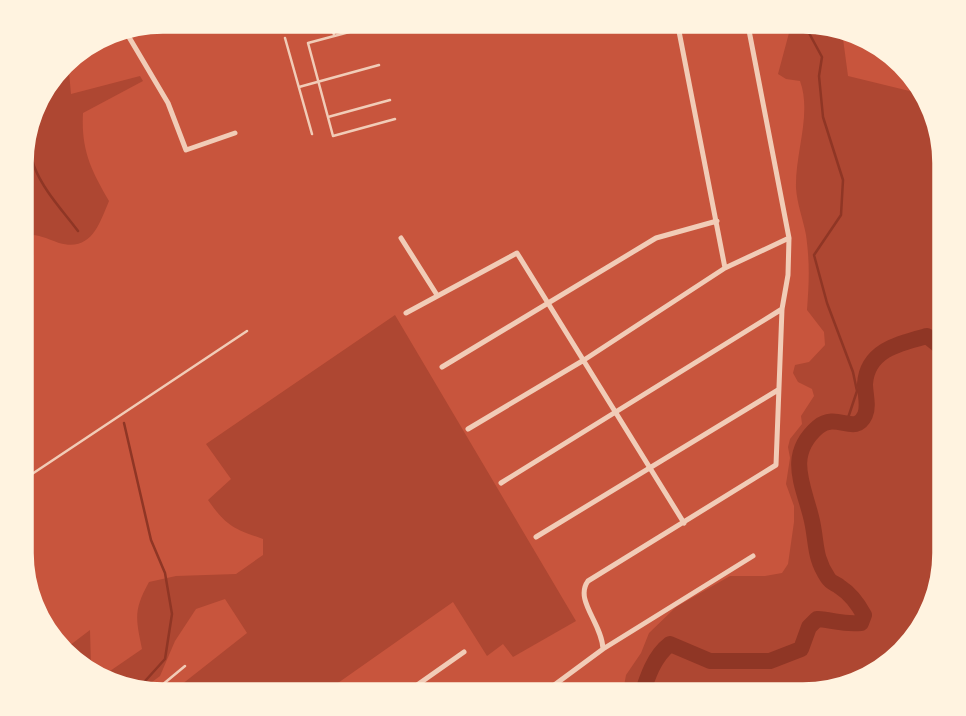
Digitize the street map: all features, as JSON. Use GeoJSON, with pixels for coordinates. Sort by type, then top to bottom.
{"type":"FeatureCollection","features":[{"type":"Feature","properties":{"kind":"street"},"geometry":{"type":"LineString","coordinates":[[679,32],[725,268]]}},
{"type":"Feature","properties":{"kind":"street"},"geometry":{"type":"LineString","coordinates":[[603,649],[600,629],[583,597],[588,581],[776,466],[782,309],[788,275],[789,238],[749,32]]}},
{"type":"Feature","properties":{"kind":"street"},"geometry":{"type":"LineString","coordinates":[[128,36],[168,103],[186,150],[235,133]]}},
{"type":"Feature","properties":{"kind":"street"},"geometry":{"type":"LineString","coordinates":[[442,367],[656,238],[717,221]]}},
{"type":"Feature","properties":{"kind":"street"},"geometry":{"type":"LineString","coordinates":[[401,238],[437,295]]}},
{"type":"Feature","properties":{"kind":"street"},"geometry":{"type":"LineString","coordinates":[[468,429],[584,360],[725,268],[789,238]]}},
{"type":"Feature","properties":{"kind":"street"},"geometry":{"type":"LineString","coordinates":[[406,313],[517,253],[684,523]]}},
{"type":"Feature","properties":{"kind":"street"},"geometry":{"type":"LineString","coordinates":[[500,483],[782,309]]}},
{"type":"Feature","properties":{"kind":"street"},"geometry":{"type":"LineString","coordinates":[[536,537],[778,390]]}},
{"type":"Feature","properties":{"kind":"street"},"geometry":{"type":"LineString","coordinates":[[556,684],[603,649],[753,556]]}},
{"type":"Feature","properties":{"kind":"street"},"geometry":{"type":"LineString","coordinates":[[417,684],[464,652]]}},
{"type":"Feature","properties":{"kind":"lane"},"geometry":{"type":"LineString","coordinates":[[333,32],[334,36]]}},
{"type":"Feature","properties":{"kind":"lane"},"geometry":{"type":"LineString","coordinates":[[349,32],[308,43],[333,136],[395,120]]}},
{"type":"Feature","properties":{"kind":"lane"},"geometry":{"type":"LineString","coordinates":[[285,38],[312,134]]}},
{"type":"Feature","properties":{"kind":"lane"},"geometry":{"type":"LineString","coordinates":[[299,87],[379,65]]}},
{"type":"Feature","properties":{"kind":"lane"},"geometry":{"type":"LineString","coordinates":[[328,117],[390,100]]}},
{"type":"Feature","properties":{"kind":"lane"},"geometry":{"type":"LineString","coordinates":[[32,474],[247,331]]}},
{"type":"Feature","properties":{"kind":"lane"},"geometry":{"type":"LineString","coordinates":[[163,684],[185,666]]}},
{"type":"Feature","properties":{"kind":"shaded area"},"geometry":{"type":"Polygon","coordinates":[[[812,32],[843,37],[848,76],[914,92],[930,128],[934,154],[934,562],[928,596],[917,619],[896,646],[862,671],[838,680],[804,684],[624,684],[626,675],[641,653],[649,633],[676,607],[730,576],[782,573],[788,564],[794,506],[786,484],[790,458],[788,447],[790,439],[802,424],[801,416],[814,396],[812,389],[798,382],[793,373],[795,365],[809,362],[825,345],[824,332],[807,310],[807,245],[796,188],[804,120],[803,94],[800,81],[786,79],[778,74],[789,33],[812,32]]]}},
{"type":"Feature","properties":{"kind":"shaded area"},"geometry":{"type":"Polygon","coordinates":[[[69,71],[71,94],[140,76],[143,81],[83,113],[88,159],[109,201],[97,227],[79,244],[59,243],[32,236],[33,145],[41,112],[58,83],[69,71]]]}},
{"type":"Feature","properties":{"kind":"shaded area"},"geometry":{"type":"Polygon","coordinates":[[[395,315],[576,621],[513,657],[503,644],[487,656],[453,602],[336,684],[182,684],[247,633],[225,599],[196,609],[175,641],[160,676],[150,684],[112,675],[97,667],[110,671],[142,649],[137,615],[140,600],[149,582],[176,576],[236,574],[263,555],[263,539],[231,526],[208,500],[231,479],[206,444],[395,315]]]}},
{"type":"Feature","properties":{"kind":"shaded area"},"geometry":{"type":"Polygon","coordinates":[[[90,630],[91,663],[70,646],[90,630]]]}},
{"type":"Feature","properties":{"kind":"waterway"},"geometry":{"type":"LineString","coordinates":[[808,32],[822,57],[819,76],[823,117],[843,180],[841,215],[814,255],[857,391],[846,424]]}},
{"type":"Feature","properties":{"kind":"waterway"},"geometry":{"type":"LineString","coordinates":[[32,159],[48,192],[78,231]]}},
{"type":"Feature","properties":{"kind":"waterway"},"geometry":{"type":"LineString","coordinates":[[646,684],[655,661],[670,644],[710,661],[770,661],[801,649],[809,627],[817,619],[861,623],[864,615],[857,603],[829,580],[820,563],[800,472],[802,449],[808,438],[825,423],[832,421],[856,424],[861,421],[867,408],[867,372],[878,356],[896,345],[927,336],[934,342]]}},
{"type":"Feature","properties":{"kind":"waterway"},"geometry":{"type":"LineString","coordinates":[[124,423],[151,540],[165,573],[172,614],[165,659],[144,683]]}}]}
